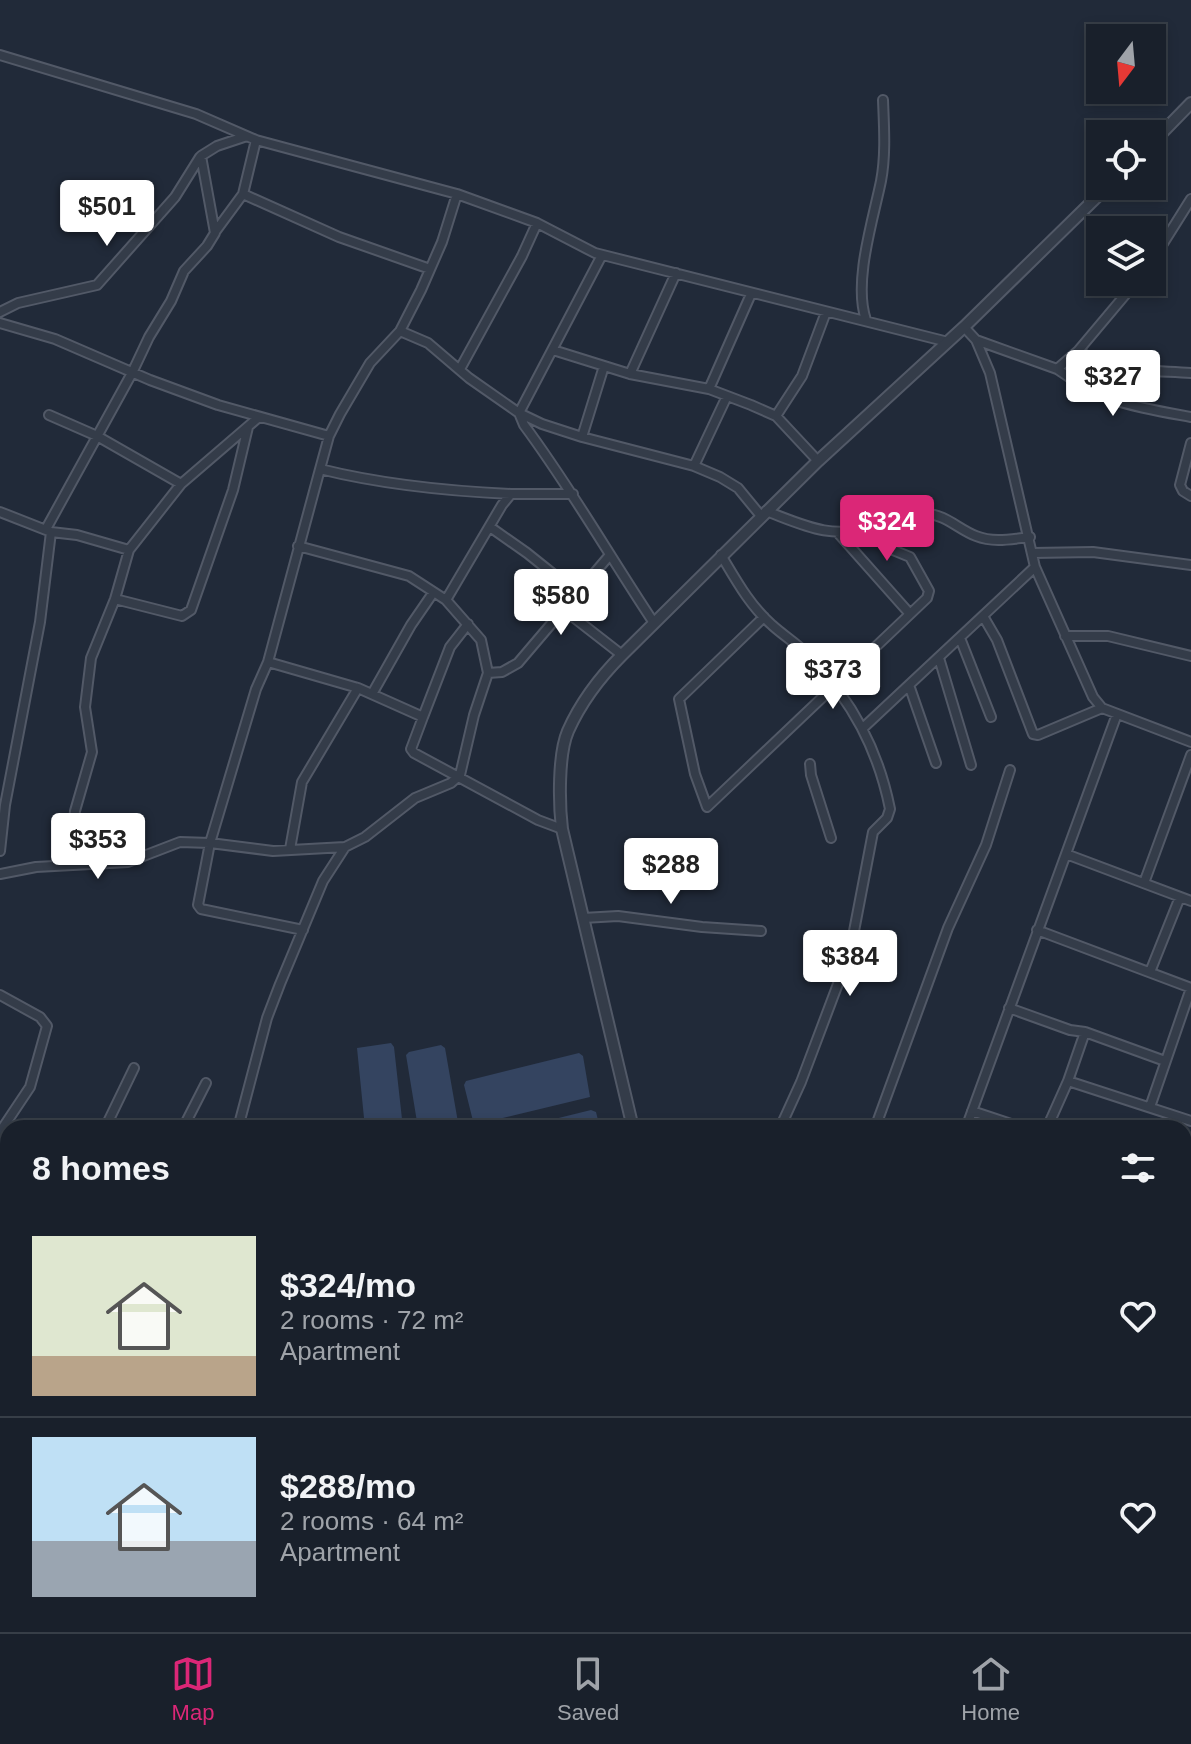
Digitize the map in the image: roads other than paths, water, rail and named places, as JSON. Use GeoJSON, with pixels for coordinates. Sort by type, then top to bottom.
{"type":"FeatureCollection","features":[{"type":"Feature","properties":{"kind":"street"},"geometry":{"type":"LineString","coordinates":[[0,55],[196,114],[256,140],[457,194],[537,223],[602,255],[948,342]]}},
{"type":"Feature","properties":{"kind":"street"},"geometry":{"type":"LineString","coordinates":[[866,320],[860,298],[872,210],[881,179],[883,100]]}},
{"type":"Feature","properties":{"kind":"street"},"geometry":{"type":"LineString","coordinates":[[1166,129],[1191,103]]}},
{"type":"Feature","properties":{"kind":"street"},"geometry":{"type":"LineString","coordinates":[[0,312],[18,303],[97,285],[175,197],[201,156],[217,146],[245,136]]}},
{"type":"Feature","properties":{"kind":"street"},"geometry":{"type":"LineString","coordinates":[[0,851],[5,805],[40,622],[48,530],[184,271],[207,246],[243,194],[256,140]]}},
{"type":"Feature","properties":{"kind":"street"},"geometry":{"type":"LineString","coordinates":[[201,156],[215,233]]}},
{"type":"Feature","properties":{"kind":"street"},"geometry":{"type":"LineString","coordinates":[[243,194],[339,237],[430,269]]}},
{"type":"Feature","properties":{"kind":"street"},"geometry":{"type":"LineString","coordinates":[[303,930],[199,907],[210,843],[256,689],[268,662],[329,436],[370,363],[400,331],[430,269],[457,194]]}},
{"type":"Feature","properties":{"kind":"street"},"geometry":{"type":"LineString","coordinates":[[1166,239],[1191,199]]}},
{"type":"Feature","properties":{"kind":"street"},"geometry":{"type":"LineString","coordinates":[[631,1120],[562,829],[560,789],[567,733],[604,673],[818,461],[964,327],[1094,200]]}},
{"type":"Feature","properties":{"kind":"street"},"geometry":{"type":"LineString","coordinates":[[460,369],[537,223]]}},
{"type":"Feature","properties":{"kind":"street"},"geometry":{"type":"LineString","coordinates":[[519,413],[602,255]]}},
{"type":"Feature","properties":{"kind":"street"},"geometry":{"type":"LineString","coordinates":[[630,374],[676,273]]}},
{"type":"Feature","properties":{"kind":"street"},"geometry":{"type":"LineString","coordinates":[[709,389],[751,294]]}},
{"type":"Feature","properties":{"kind":"street"},"geometry":{"type":"LineString","coordinates":[[1057,369],[1078,351],[1124,296]]}},
{"type":"Feature","properties":{"kind":"street"},"geometry":{"type":"LineString","coordinates":[[776,416],[802,376],[826,312]]}},
{"type":"Feature","properties":{"kind":"street"},"geometry":{"type":"LineString","coordinates":[[0,323],[55,339],[118,364],[132,373],[218,405],[329,436]]}},
{"type":"Feature","properties":{"kind":"street"},"geometry":{"type":"LineString","coordinates":[[964,327],[976,340],[990,373],[1035,567],[1093,697],[1102,708],[1191,742]]}},
{"type":"Feature","properties":{"kind":"street"},"geometry":{"type":"LineString","coordinates":[[400,331],[428,343],[519,413],[582,437],[694,466],[730,482],[764,514],[839,534],[872,528],[897,518],[926,514],[939,516],[970,534],[994,541],[1030,537]]}},
{"type":"Feature","properties":{"kind":"street"},"geometry":{"type":"LineString","coordinates":[[976,340],[1057,369],[1085,389],[1114,401],[1191,417]]}},
{"type":"Feature","properties":{"kind":"street"},"geometry":{"type":"LineString","coordinates":[[553,350],[630,374],[709,389],[776,416],[818,461]]}},
{"type":"Feature","properties":{"kind":"street"},"geometry":{"type":"LineString","coordinates":[[1078,351],[1109,366],[1139,371],[1191,373]]}},
{"type":"Feature","properties":{"kind":"street"},"geometry":{"type":"LineString","coordinates":[[582,437],[604,366]]}},
{"type":"Feature","properties":{"kind":"street"},"geometry":{"type":"LineString","coordinates":[[694,466],[727,396]]}},
{"type":"Feature","properties":{"kind":"street"},"geometry":{"type":"LineString","coordinates":[[519,413],[654,623]]}},
{"type":"Feature","properties":{"kind":"street"},"geometry":{"type":"LineString","coordinates":[[49,415],[97,436],[181,484]]}},
{"type":"Feature","properties":{"kind":"street"},"geometry":{"type":"LineString","coordinates":[[70,865],[75,811],[92,752],[86,722],[87,679],[129,550],[181,484],[259,417]]}},
{"type":"Feature","properties":{"kind":"street"},"geometry":{"type":"LineString","coordinates":[[115,599],[182,616],[191,610],[233,490],[248,426]]}},
{"type":"Feature","properties":{"kind":"street"},"geometry":{"type":"LineString","coordinates":[[1191,443],[1180,482],[1183,491],[1191,496]]}},
{"type":"Feature","properties":{"kind":"street"},"geometry":{"type":"LineString","coordinates":[[320,469],[371,482],[422,489],[573,494]]}},
{"type":"Feature","properties":{"kind":"street"},"geometry":{"type":"LineString","coordinates":[[446,600],[511,494]]}},
{"type":"Feature","properties":{"kind":"street"},"geometry":{"type":"LineString","coordinates":[[0,512],[48,530],[129,550]]}},
{"type":"Feature","properties":{"kind":"street"},"geometry":{"type":"LineString","coordinates":[[490,527],[577,593]]}},
{"type":"Feature","properties":{"kind":"street"},"geometry":{"type":"LineString","coordinates":[[764,617],[679,699],[695,774],[707,807],[927,598],[929,591],[910,557],[888,548],[872,528]]}},
{"type":"Feature","properties":{"kind":"street"},"geometry":{"type":"LineString","coordinates":[[839,534],[910,614]]}},
{"type":"Feature","properties":{"kind":"street"},"geometry":{"type":"LineString","coordinates":[[0,874],[36,867],[128,862],[180,842],[261,851],[345,847],[365,837],[415,798],[451,783],[460,775],[488,673],[481,640],[446,600],[409,576],[298,546]]}},
{"type":"Feature","properties":{"kind":"street"},"geometry":{"type":"LineString","coordinates":[[1033,553],[1093,552],[1191,565]]}},
{"type":"Feature","properties":{"kind":"street"},"geometry":{"type":"LineString","coordinates":[[721,555],[745,596],[808,655],[836,687],[864,727],[888,801],[889,814],[873,832],[850,952],[784,1120]]}},
{"type":"Feature","properties":{"kind":"street"},"geometry":{"type":"LineString","coordinates":[[488,673],[502,672],[518,663],[609,556]]}},
{"type":"Feature","properties":{"kind":"street"},"geometry":{"type":"LineString","coordinates":[[864,727],[1035,567]]}},
{"type":"Feature","properties":{"kind":"street"},"geometry":{"type":"LineString","coordinates":[[372,694],[433,593]]}},
{"type":"Feature","properties":{"kind":"street"},"geometry":{"type":"LineString","coordinates":[[563,609],[622,655]]}},
{"type":"Feature","properties":{"kind":"street"},"geometry":{"type":"LineString","coordinates":[[983,616],[997,640],[1033,734],[1038,735],[1102,708]]}},
{"type":"Feature","properties":{"kind":"street"},"geometry":{"type":"LineString","coordinates":[[468,624],[450,647],[411,749],[507,804],[562,829]]}},
{"type":"Feature","properties":{"kind":"street"},"geometry":{"type":"LineString","coordinates":[[1065,636],[1108,636],[1191,656]]}},
{"type":"Feature","properties":{"kind":"street"},"geometry":{"type":"LineString","coordinates":[[960,638],[991,717]]}},
{"type":"Feature","properties":{"kind":"street"},"geometry":{"type":"LineString","coordinates":[[939,658],[971,765]]}},
{"type":"Feature","properties":{"kind":"street"},"geometry":{"type":"LineString","coordinates":[[268,662],[358,688],[423,717]]}},
{"type":"Feature","properties":{"kind":"street"},"geometry":{"type":"LineString","coordinates":[[909,685],[936,763]]}},
{"type":"Feature","properties":{"kind":"street"},"geometry":{"type":"LineString","coordinates":[[290,849],[302,782],[358,688]]}},
{"type":"Feature","properties":{"kind":"street"},"geometry":{"type":"LineString","coordinates":[[969,1120],[1117,714]]}},
{"type":"Feature","properties":{"kind":"street"},"geometry":{"type":"LineString","coordinates":[[1144,883],[1191,755]]}},
{"type":"Feature","properties":{"kind":"street"},"geometry":{"type":"LineString","coordinates":[[810,764],[831,838]]}},
{"type":"Feature","properties":{"kind":"street"},"geometry":{"type":"LineString","coordinates":[[878,1120],[948,928],[986,845],[1010,770]]}},
{"type":"Feature","properties":{"kind":"street"},"geometry":{"type":"LineString","coordinates":[[240,1120],[267,1018],[323,881],[345,847]]}},
{"type":"Feature","properties":{"kind":"street"},"geometry":{"type":"LineString","coordinates":[[1066,854],[1191,901]]}},
{"type":"Feature","properties":{"kind":"street"},"geometry":{"type":"LineString","coordinates":[[1150,972],[1180,897]]}},
{"type":"Feature","properties":{"kind":"street"},"geometry":{"type":"LineString","coordinates":[[583,918],[618,916],[761,931]]}},
{"type":"Feature","properties":{"kind":"street"},"geometry":{"type":"LineString","coordinates":[[1037,930],[1191,988],[1150,1107]]}},
{"type":"Feature","properties":{"kind":"street"},"geometry":{"type":"LineString","coordinates":[[0,995],[40,1017],[47,1026],[30,1087],[8,1120]]}},
{"type":"Feature","properties":{"kind":"street"},"geometry":{"type":"LineString","coordinates":[[1009,1008],[1165,1061]]}},
{"type":"Feature","properties":{"kind":"street"},"geometry":{"type":"LineString","coordinates":[[1051,1120],[1085,1032]]}},
{"type":"Feature","properties":{"kind":"street"},"geometry":{"type":"LineString","coordinates":[[109,1120],[134,1068]]}},
{"type":"Feature","properties":{"kind":"street"},"geometry":{"type":"LineString","coordinates":[[1068,1081],[1188,1120]]}},
{"type":"Feature","properties":{"kind":"street"},"geometry":{"type":"LineString","coordinates":[[187,1120],[206,1083]]}},
{"type":"Feature","properties":{"kind":"street"},"geometry":{"type":"LineString","coordinates":[[972,1111],[999,1120]]}},
{"type":"Feature","properties":{"kind":"water"},"geometry":{"type":"Polygon","coordinates":[[[391,1043],[394,1047],[402,1120],[364,1120],[357,1048],[391,1043]]]}},
{"type":"Feature","properties":{"kind":"water"},"geometry":{"type":"Polygon","coordinates":[[[441,1045],[445,1048],[458,1120],[417,1120],[406,1055],[441,1045]]]}},
{"type":"Feature","properties":{"kind":"water"},"geometry":{"type":"Polygon","coordinates":[[[579,1053],[583,1056],[590,1097],[495,1120],[473,1120],[464,1085],[466,1081],[579,1053]]]}},
{"type":"Feature","properties":{"kind":"water"},"geometry":{"type":"Polygon","coordinates":[[[591,1110],[596,1112],[598,1120],[550,1120],[591,1110]]]}}]}
